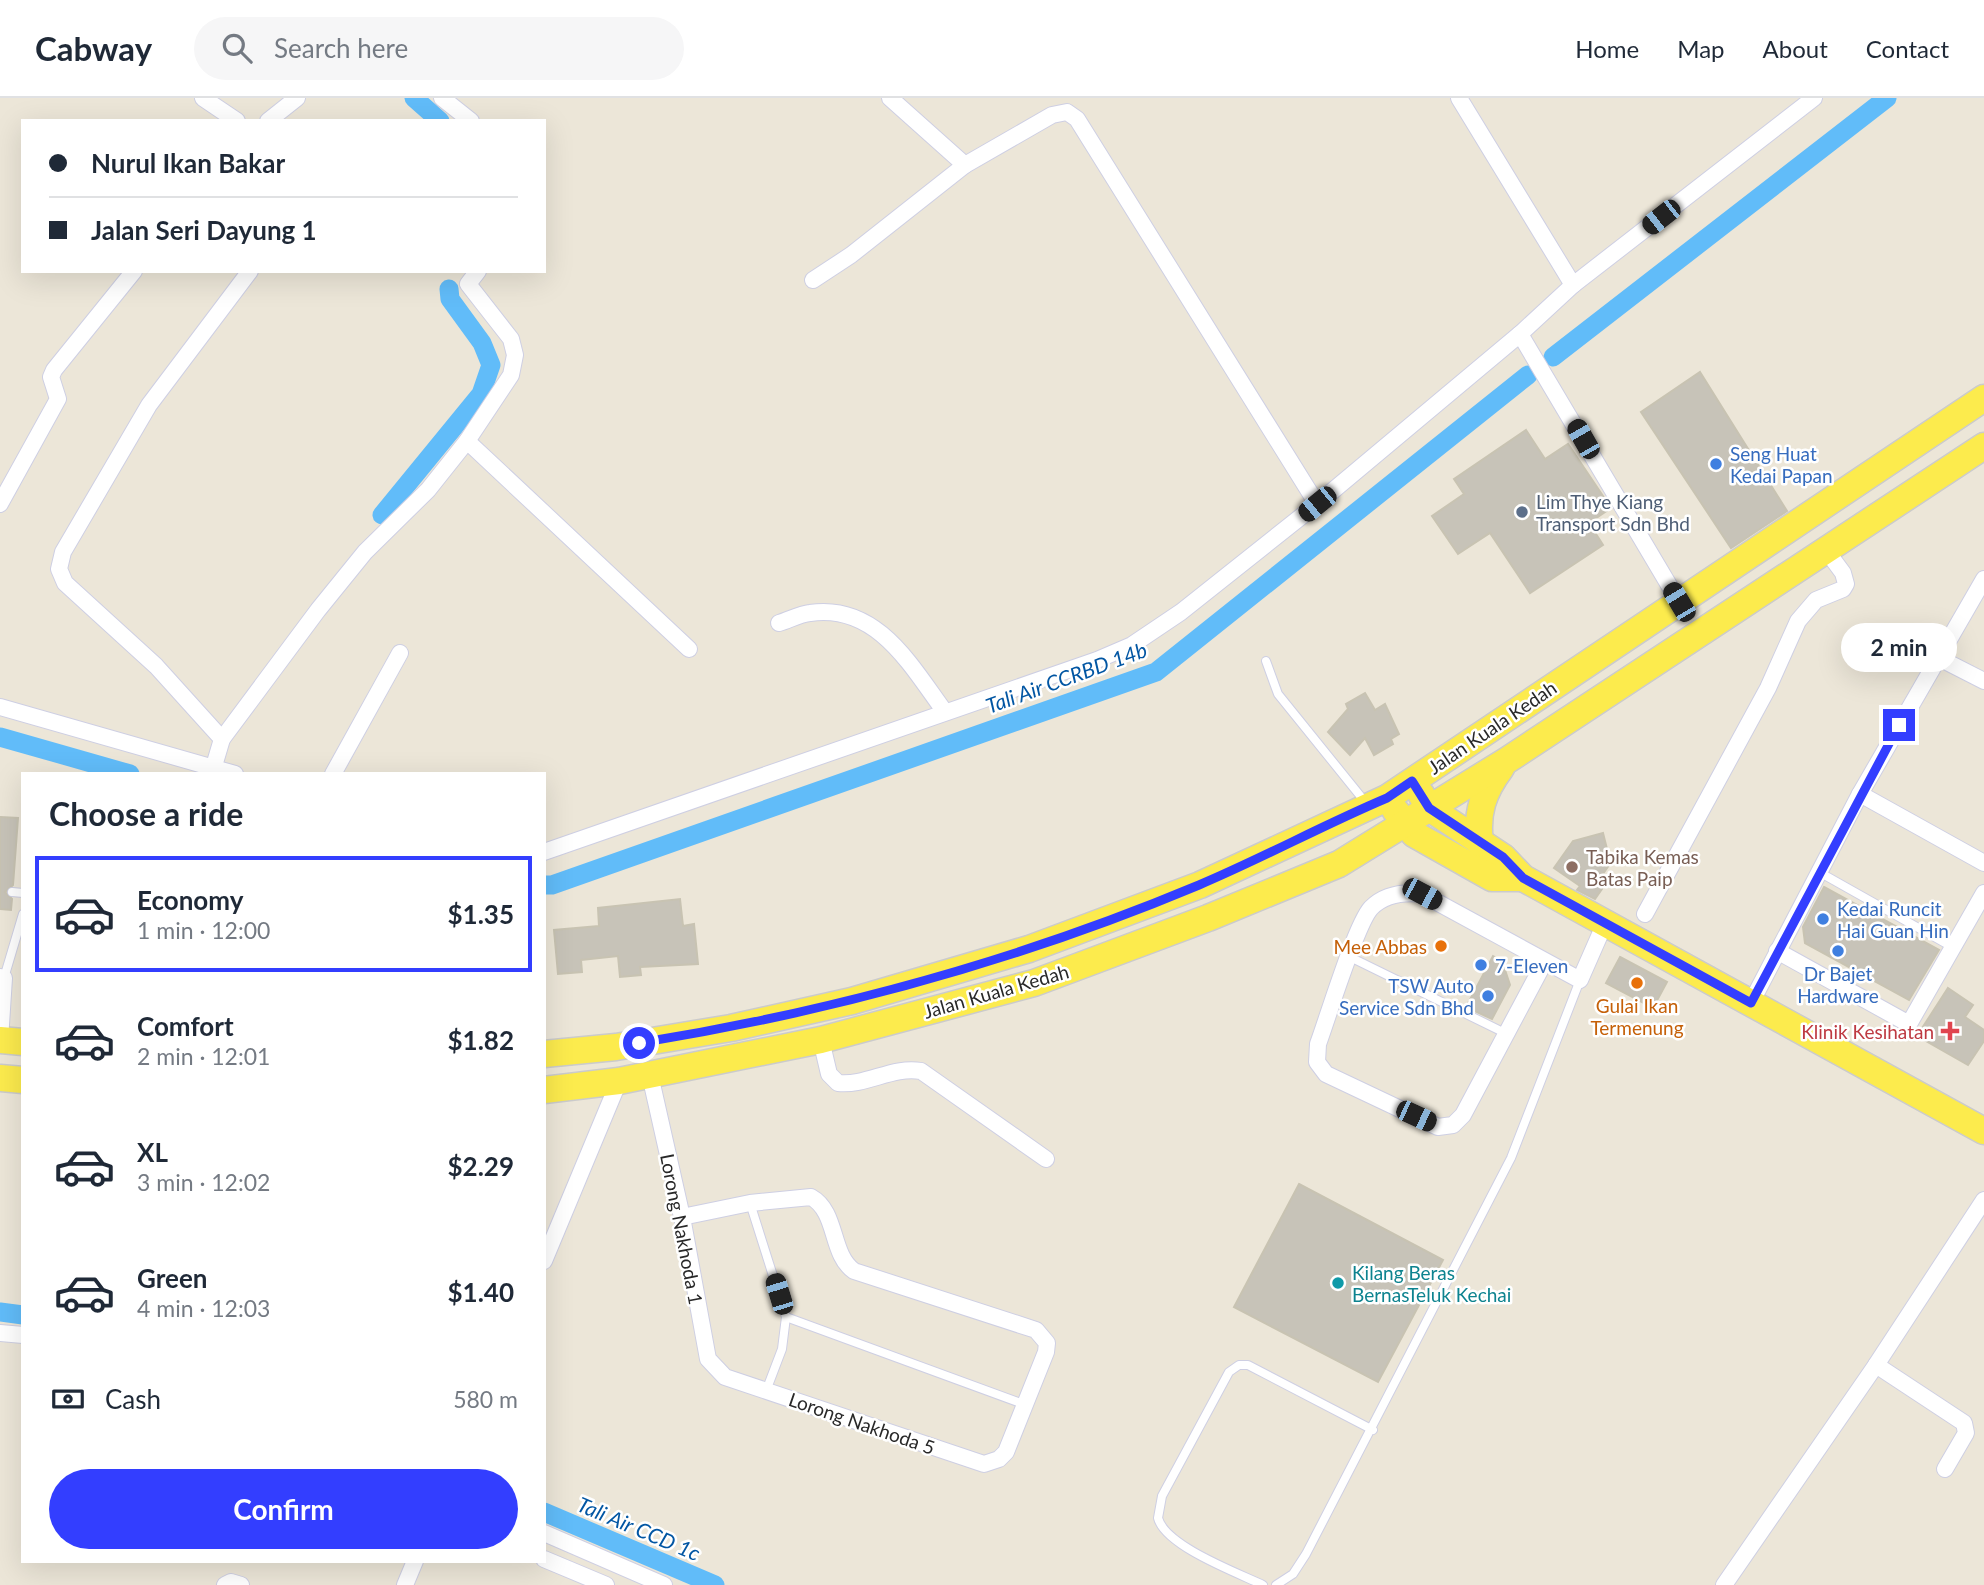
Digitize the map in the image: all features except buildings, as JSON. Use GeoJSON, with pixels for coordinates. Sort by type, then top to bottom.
{"type":"FeatureCollection","features":[{"type":"Feature","properties":{"kind":"main road","name":"Jalan Kuala Kedah"},"geometry":{"type":"LineString","coordinates":[[546,1054],[616,1047],[731,1028],[852,1001],[1029,949],[1200,885],[1378,802],[1412,781],[1984,398]]}},
{"type":"Feature","properties":{"kind":"main road","name":"Jalan Kuala Kedah"},"geometry":{"type":"LineString","coordinates":[[546,1090],[619,1081],[821,1040],[1034,983],[1208,918],[1339,863],[1506,761],[1984,446]]}},
{"type":"Feature","properties":{"kind":"main road"},"geometry":{"type":"LineString","coordinates":[[1480,843],[1478,828],[1482,799],[1506,761]]}},
{"type":"Feature","properties":{"kind":"main road"},"geometry":{"type":"LineString","coordinates":[[1412,781],[1429,808],[1503,857],[1523,878],[1984,1131]]}},
{"type":"Feature","properties":{"kind":"main road"},"geometry":{"type":"LineString","coordinates":[[1378,802],[1443,852],[1492,878],[1523,878]]}},
{"type":"Feature","properties":{"kind":"main road"},"geometry":{"type":"LineString","coordinates":[[1339,863],[1363,851],[1389,845],[1416,845],[1443,852]]}},
{"type":"Feature","properties":{"kind":"main road"},"geometry":{"type":"LineString","coordinates":[[0,1040],[21,1042]]}},
{"type":"Feature","properties":{"kind":"main road"},"geometry":{"type":"LineString","coordinates":[[0,1078],[21,1080]]}},
{"type":"Feature","properties":{"kind":"street"},"geometry":{"type":"LineString","coordinates":[[203,98],[234,119]]}},
{"type":"Feature","properties":{"kind":"street"},"geometry":{"type":"LineString","coordinates":[[271,119],[297,98]]}},
{"type":"Feature","properties":{"kind":"street"},"geometry":{"type":"LineString","coordinates":[[442,98],[468,119]]}},
{"type":"Feature","properties":{"kind":"street"},"geometry":{"type":"LineString","coordinates":[[890,98],[965,165]]}},
{"type":"Feature","properties":{"kind":"street"},"geometry":{"type":"LineString","coordinates":[[1459,98],[1573,285]]}},
{"type":"Feature","properties":{"kind":"street"},"geometry":{"type":"LineString","coordinates":[[546,851],[1097,660],[1132,645],[1181,612],[1317,504],[1520,334],[1573,285],[1814,98]]}},
{"type":"Feature","properties":{"kind":"street"},"geometry":{"type":"LineString","coordinates":[[813,279],[850,255],[965,165],[1043,119],[1067,113],[1077,119],[1317,504]]}},
{"type":"Feature","properties":{"kind":"street"},"geometry":{"type":"LineString","coordinates":[[0,504],[58,400],[51,377],[54,370],[132,273]]}},
{"type":"Feature","properties":{"kind":"street"},"geometry":{"type":"LineString","coordinates":[[222,739],[156,666],[65,583],[59,569],[64,552],[133,429],[249,273]]}},
{"type":"Feature","properties":{"kind":"street"},"geometry":{"type":"LineString","coordinates":[[214,766],[222,739],[365,552],[428,490],[467,441],[511,375],[515,355],[505,329],[469,276]]}},
{"type":"Feature","properties":{"kind":"street"},"geometry":{"type":"LineString","coordinates":[[1520,334],[1679,602]]}},
{"type":"Feature","properties":{"kind":"street"},"geometry":{"type":"LineString","coordinates":[[467,441],[689,649]]}},
{"type":"Feature","properties":{"kind":"street"},"geometry":{"type":"LineString","coordinates":[[1646,914],[1768,688],[1798,621],[1816,600],[1843,589],[1846,584],[1843,573],[1826,550]]}},
{"type":"Feature","properties":{"kind":"street"},"geometry":{"type":"LineString","coordinates":[[1751,1003],[1860,794],[1984,579]]}},
{"type":"Feature","properties":{"kind":"street"},"geometry":{"type":"LineString","coordinates":[[779,623],[810,613],[846,614],[863,621],[886,635],[945,712]]}},
{"type":"Feature","properties":{"kind":"street"},"geometry":{"type":"LineString","coordinates":[[334,772],[400,653]]}},
{"type":"Feature","properties":{"kind":"street"},"geometry":{"type":"LineString","coordinates":[[1937,657],[1984,681]]}},
{"type":"Feature","properties":{"kind":"street"},"geometry":{"type":"LineString","coordinates":[[0,706],[230,772]]}},
{"type":"Feature","properties":{"kind":"street"},"geometry":{"type":"LineString","coordinates":[[1860,794],[1984,863]]}},
{"type":"Feature","properties":{"kind":"street"},"geometry":{"type":"LineString","coordinates":[[1545,961],[1463,1115],[1453,1125],[1438,1127],[1325,1074],[1317,1062],[1318,1044],[1350,957],[1372,907],[1392,896],[1422,894],[1580,980],[1605,923]]}},
{"type":"Feature","properties":{"kind":"street"},"geometry":{"type":"LineString","coordinates":[[1777,951],[1906,1024],[1914,1018],[1984,894]]}},
{"type":"Feature","properties":{"kind":"street"},"geometry":{"type":"LineString","coordinates":[[0,1040],[2,978]]}},
{"type":"Feature","properties":{"kind":"street"},"geometry":{"type":"LineString","coordinates":[[821,1040],[829,1074],[838,1083],[855,1082],[901,1069],[921,1070],[1046,1159]]}},
{"type":"Feature","properties":{"kind":"street","name":"Lorong Nakhoda 1"},"geometry":{"type":"LineString","coordinates":[[650,1075],[682,1217],[708,1359],[724,1377]]}},
{"type":"Feature","properties":{"kind":"street"},"geometry":{"type":"LineString","coordinates":[[546,1256],[619,1081]]}},
{"type":"Feature","properties":{"kind":"street"},"geometry":{"type":"LineString","coordinates":[[682,1217],[750,1203],[811,1197],[822,1206],[843,1260],[853,1271],[1036,1330],[1042,1335],[1047,1349],[1026,1405]]}},
{"type":"Feature","properties":{"kind":"street"},"geometry":{"type":"LineString","coordinates":[[1724,1585],[1876,1365],[1984,1200]]}},
{"type":"Feature","properties":{"kind":"street"},"geometry":{"type":"LineString","coordinates":[[0,1333],[21,1335]]}},
{"type":"Feature","properties":{"kind":"street"},"geometry":{"type":"LineString","coordinates":[[1876,1365],[1964,1423],[1966,1433],[1945,1469]]}},
{"type":"Feature","properties":{"kind":"street","name":"Lorong Nakhoda 5"},"geometry":{"type":"LineString","coordinates":[[724,1377],[984,1464],[999,1459],[1012,1444],[1026,1405]]}},
{"type":"Feature","properties":{"kind":"street"},"geometry":{"type":"LineString","coordinates":[[546,1534],[664,1585]]}},
{"type":"Feature","properties":{"kind":"street"},"geometry":{"type":"LineString","coordinates":[[546,1560],[606,1585]]}},
{"type":"Feature","properties":{"kind":"street"},"geometry":{"type":"LineString","coordinates":[[405,1585],[414,1563]]}},
{"type":"Feature","properties":{"kind":"street"},"geometry":{"type":"LineString","coordinates":[[225,1585],[231,1582],[241,1585]]}},
{"type":"Feature","properties":{"kind":"lane"},"geometry":{"type":"LineString","coordinates":[[1266,661],[1278,694],[1378,802]]}},
{"type":"Feature","properties":{"kind":"lane"},"geometry":{"type":"LineString","coordinates":[[1819,872],[1954,948]]}},
{"type":"Feature","properties":{"kind":"lane"},"geometry":{"type":"LineString","coordinates":[[12,892],[21,893]]}},
{"type":"Feature","properties":{"kind":"lane"},"geometry":{"type":"LineString","coordinates":[[2,978],[21,920]]}},
{"type":"Feature","properties":{"kind":"lane"},"geometry":{"type":"LineString","coordinates":[[1350,957],[1507,1034]]}},
{"type":"Feature","properties":{"kind":"lane"},"geometry":{"type":"LineString","coordinates":[[1276,1585],[1293,1574],[1306,1554],[1373,1430],[1511,1158],[1580,980]]}},
{"type":"Feature","properties":{"kind":"lane"},"geometry":{"type":"LineString","coordinates":[[750,1203],[786,1317],[782,1349],[766,1391]]}},
{"type":"Feature","properties":{"kind":"lane"},"geometry":{"type":"LineString","coordinates":[[786,1317],[1026,1405]]}},
{"type":"Feature","properties":{"kind":"lane"},"geometry":{"type":"LineString","coordinates":[[1263,1585],[1191,1550],[1170,1536],[1158,1518],[1162,1496],[1229,1372],[1239,1365],[1248,1365],[1373,1430]]}},
{"type":"Feature","properties":{"kind":"waterway"},"geometry":{"type":"LineString","coordinates":[[414,98],[438,119]]}},
{"type":"Feature","properties":{"kind":"waterway","name":"Tali Air CCRBD 14b"},"geometry":{"type":"LineString","coordinates":[[1553,357],[1887,98]]}},
{"type":"Feature","properties":{"kind":"waterway"},"geometry":{"type":"LineString","coordinates":[[382,515],[481,394],[491,365],[482,343],[450,299],[449,289]]}},
{"type":"Feature","properties":{"kind":"waterway","name":"Tali Air CCRBD 14b"},"geometry":{"type":"LineString","coordinates":[[546,885],[1156,672],[1528,375]]}},
{"type":"Feature","properties":{"kind":"waterway","name":"Tali Air CCRBD 14b"},"geometry":{"type":"LineString","coordinates":[[0,737],[123,772]]}},
{"type":"Feature","properties":{"kind":"waterway","name":"Tali Air CCD 1c"},"geometry":{"type":"LineString","coordinates":[[0,1312],[21,1315]]}},
{"type":"Feature","properties":{"kind":"waterway","name":"Tali Air CCD 1c"},"geometry":{"type":"LineString","coordinates":[[546,1513],[715,1585]]}},
{"type":"Feature","properties":{"kind":"place","name":"Seng Huat Kedai Papan"},"geometry":{"type":"Point","coordinates":[1716,464]}},
{"type":"Feature","properties":{"kind":"place","name":"Lim Thye Kiang Transport Sdn Bhd"},"geometry":{"type":"Point","coordinates":[1522,512]}},
{"type":"Feature","properties":{"kind":"place","name":"Tabika Kemas Batas Paip"},"geometry":{"type":"Point","coordinates":[1572,867]}},
{"type":"Feature","properties":{"kind":"place","name":"Kedai Runcit Hai Guan Hin"},"geometry":{"type":"Point","coordinates":[1823,919]}},
{"type":"Feature","properties":{"kind":"place","name":"Mee Abbas"},"geometry":{"type":"Point","coordinates":[1441,946]}},
{"type":"Feature","properties":{"kind":"place","name":"Dr Bajet Hardware"},"geometry":{"type":"Point","coordinates":[1838,951]}},
{"type":"Feature","properties":{"kind":"place","name":"7-Eleven"},"geometry":{"type":"Point","coordinates":[1481,965]}},
{"type":"Feature","properties":{"kind":"place","name":"Gulai Ikan Termenung"},"geometry":{"type":"Point","coordinates":[1637,983]}},
{"type":"Feature","properties":{"kind":"place","name":"TSW Auto Service Sdn Bhd"},"geometry":{"type":"Point","coordinates":[1488,996]}},
{"type":"Feature","properties":{"kind":"place","name":"Klinik Kesihatan"},"geometry":{"type":"Point","coordinates":[1950,1031]}},
{"type":"Feature","properties":{"kind":"place","name":"Kilang Beras BernasTeluk Kechai"},"geometry":{"type":"Point","coordinates":[1338,1283]}},
{"type":"Feature","properties":{"kind":"route"},"geometry":{"type":"LineString","coordinates":[[639,1043],[731,1028],[852,1001],[1029,949],[1200,885],[1387,798],[1412,781],[1429,808],[1503,857],[1523,878],[1751,1003],[1899,725]]}}]}
